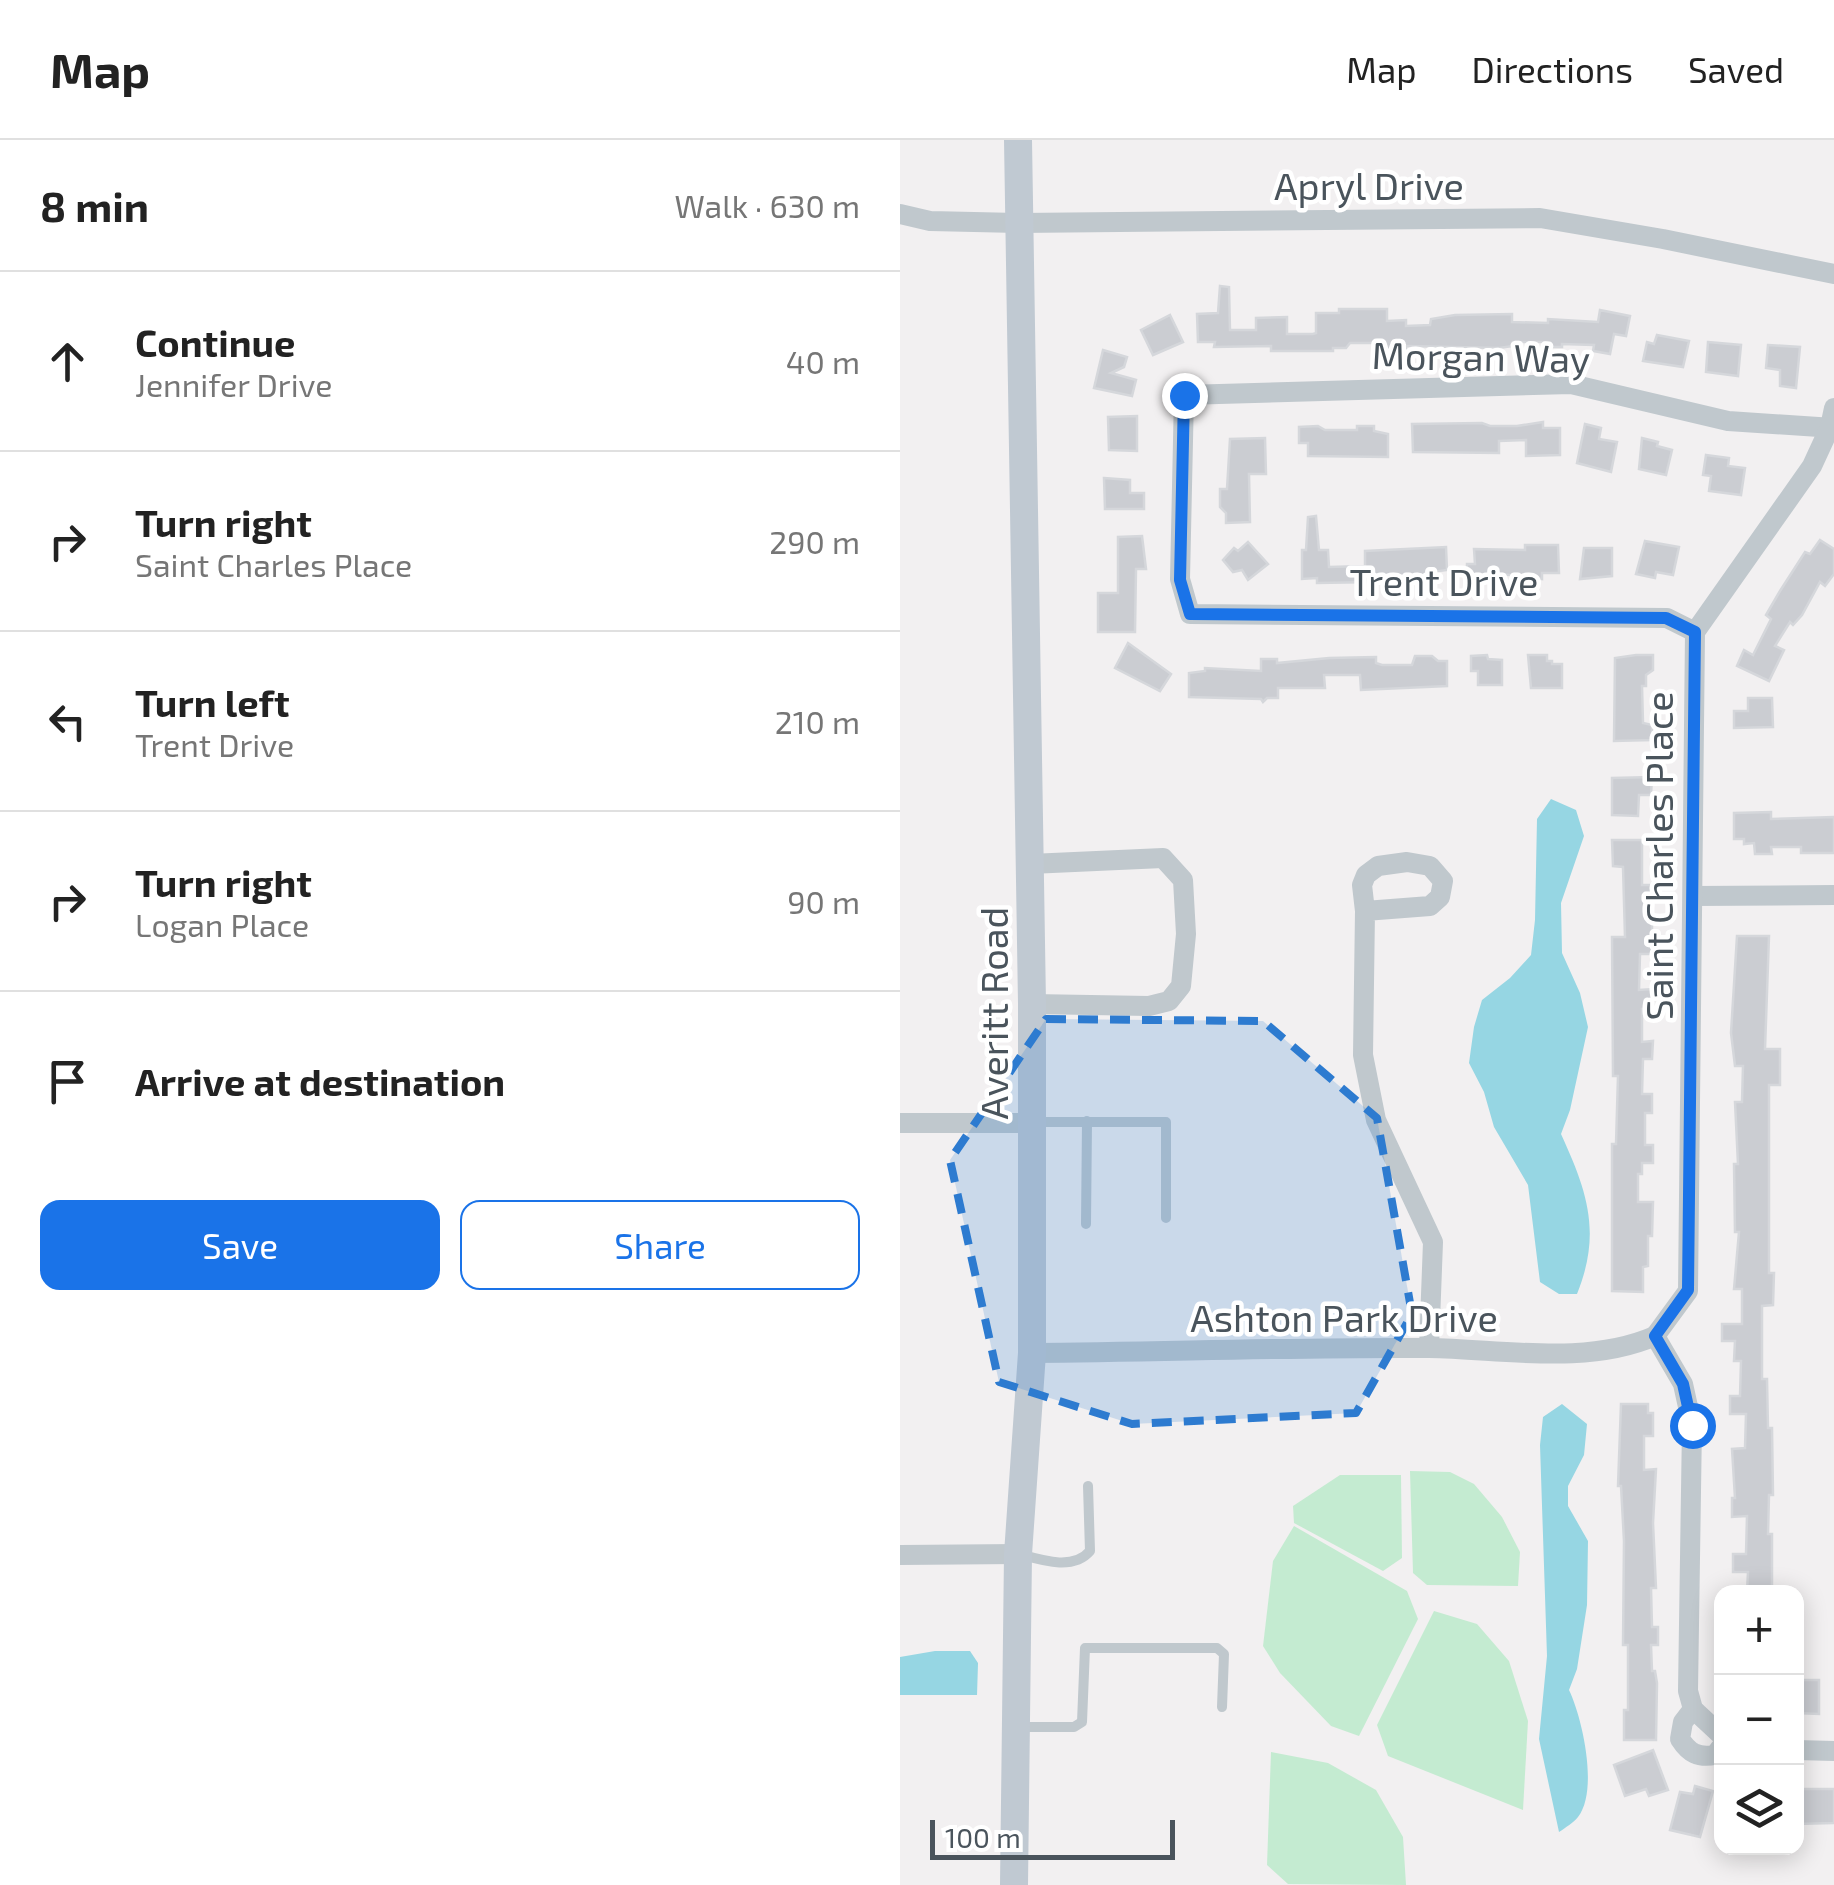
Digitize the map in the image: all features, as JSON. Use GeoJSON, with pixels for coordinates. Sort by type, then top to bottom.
{"type":"FeatureCollection","features":[{"type":"Feature","properties":{"kind":"street","name":"Averitt Road"},"geometry":{"type":"LineString","coordinates":[[1014,1885],[1018,1554],[1032,1353],[1032,1004],[1018,140]]}},
{"type":"Feature","properties":{"kind":"street","name":"Apryl Drive"},"geometry":{"type":"LineString","coordinates":[[900,214],[930,221],[1018,223],[1540,218],[1834,274]]}},
{"type":"Feature","properties":{"kind":"street","name":"Morgan Way"},"geometry":{"type":"LineString","coordinates":[[1190,614],[1180,580],[1184,395],[1571,384],[1728,421],[1833,421]]}},
{"type":"Feature","properties":{"kind":"street"},"geometry":{"type":"LineString","coordinates":[[1695,632],[1812,466],[1833,421]]}},
{"type":"Feature","properties":{"kind":"street","name":"Trent Drive"},"geometry":{"type":"LineString","coordinates":[[1190,614],[1666,618],[1695,632]]}},
{"type":"Feature","properties":{"kind":"street","name":"Saint Charles Place"},"geometry":{"type":"LineString","coordinates":[[1655,1336],[1688,1290],[1695,632]]}},
{"type":"Feature","properties":{"kind":"street"},"geometry":{"type":"LineString","coordinates":[[1030,864],[1163,858],[1183,880],[1186,934],[1181,986],[1169,1001],[1149,1006],[1032,1004]]}},
{"type":"Feature","properties":{"kind":"street"},"geometry":{"type":"LineString","coordinates":[[1694,896],[1834,894]]}},
{"type":"Feature","properties":{"kind":"street"},"geometry":{"type":"LineString","coordinates":[[1365,910],[1363,1055],[1376,1120],[1433,1242],[1428,1348]]}},
{"type":"Feature","properties":{"kind":"street"},"geometry":{"type":"LineString","coordinates":[[900,1123],[1030,1123]]}},
{"type":"Feature","properties":{"kind":"street"},"geometry":{"type":"LineString","coordinates":[[1655,1336],[1683,1384],[1692,1425],[1688,1690],[1693,1709],[1714,1729]]}},
{"type":"Feature","properties":{"kind":"street","name":"Ashton Park Drive"},"geometry":{"type":"LineString","coordinates":[[1032,1353],[1428,1348],[1574,1353],[1638,1343],[1655,1336]]}},
{"type":"Feature","properties":{"kind":"street"},"geometry":{"type":"LineString","coordinates":[[900,1555],[1018,1554]]}},
{"type":"Feature","properties":{"kind":"street"},"geometry":{"type":"LineString","coordinates":[[1693,1709],[1683,1722],[1680,1739],[1688,1750],[1702,1757],[1714,1755]]}},
{"type":"Feature","properties":{"kind":"street"},"geometry":{"type":"LineString","coordinates":[[1804,1750],[1834,1751]]}},
{"type":"Feature","properties":{"kind":"lane"},"geometry":{"type":"LineString","coordinates":[[1086,1224],[1087,1121]]}},
{"type":"Feature","properties":{"kind":"lane"},"geometry":{"type":"LineString","coordinates":[[1030,1123],[1166,1122],[1166,1218]]}},
{"type":"Feature","properties":{"kind":"lane"},"geometry":{"type":"LineString","coordinates":[[1018,1554],[1045,1561],[1083,1559],[1090,1551],[1088,1486]]}},
{"type":"Feature","properties":{"kind":"lane"},"geometry":{"type":"LineString","coordinates":[[1016,1726],[1074,1727],[1082,1722],[1084,1648],[1218,1648],[1224,1654],[1222,1706]]}},
{"type":"Feature","properties":{"kind":"highlighted area"},"geometry":{"type":"Polygon","coordinates":[[[1046,1019],[1263,1021],[1377,1118],[1412,1314],[1356,1413],[1132,1424],[999,1382],[950,1160],[1046,1019]]]}},
{"type":"Feature","properties":{"kind":"green space"},"geometry":{"type":"Polygon","coordinates":[[[1410,1471],[1450,1472],[1474,1484],[1502,1517],[1520,1552],[1518,1586],[1427,1585],[1413,1573],[1410,1471]]]}},
{"type":"Feature","properties":{"kind":"green space"},"geometry":{"type":"Polygon","coordinates":[[[1340,1475],[1401,1475],[1402,1558],[1383,1571],[1294,1523],[1293,1506],[1340,1475]]]}},
{"type":"Feature","properties":{"kind":"green space"},"geometry":{"type":"Polygon","coordinates":[[[1294,1526],[1407,1591],[1418,1619],[1359,1736],[1331,1726],[1280,1673],[1263,1646],[1273,1561],[1294,1526]]]}},
{"type":"Feature","properties":{"kind":"green space"},"geometry":{"type":"Polygon","coordinates":[[[1434,1611],[1477,1624],[1509,1661],[1528,1721],[1523,1810],[1388,1756],[1377,1725],[1434,1611]]]}},
{"type":"Feature","properties":{"kind":"green space"},"geometry":{"type":"Polygon","coordinates":[[[1271,1752],[1328,1763],[1376,1790],[1403,1837],[1406,1885],[1288,1884],[1267,1865],[1271,1752]]]}},
{"type":"Feature","properties":{"kind":"water"},"geometry":{"type":"Polygon","coordinates":[[[1551,799],[1576,810],[1584,836],[1561,903],[1562,953],[1580,993],[1588,1027],[1561,1134],[1584,1193],[1590,1231],[1585,1272],[1577,1294],[1559,1294],[1540,1282],[1528,1185],[1494,1127],[1484,1092],[1469,1063],[1482,1000],[1531,955],[1537,819],[1551,799]]]}},
{"type":"Feature","properties":{"kind":"water"},"geometry":{"type":"Polygon","coordinates":[[[1562,1404],[1587,1424],[1584,1455],[1568,1486],[1568,1506],[1588,1541],[1587,1605],[1577,1669],[1569,1690],[1579,1717],[1588,1772],[1584,1805],[1576,1819],[1559,1832],[1539,1739],[1547,1656],[1540,1445],[1543,1417],[1562,1404]]]}},
{"type":"Feature","properties":{"kind":"water"},"geometry":{"type":"Polygon","coordinates":[[[970,1651],[978,1663],[977,1695],[900,1695],[900,1657],[970,1651]]]}},
{"type":"Feature","properties":{"kind":"building"},"geometry":{"type":"Polygon","coordinates":[[[1220,286],[1229,287],[1230,330],[1256,330],[1256,318],[1287,317],[1287,334],[1313,334],[1316,313],[1339,313],[1339,309],[1387,309],[1387,321],[1406,320],[1406,326],[1430,325],[1431,319],[1455,315],[1512,314],[1512,322],[1548,323],[1548,319],[1598,322],[1600,310],[1630,316],[1626,336],[1614,334],[1610,354],[1593,351],[1594,345],[1547,347],[1547,342],[1513,342],[1513,346],[1499,348],[1406,346],[1382,350],[1382,343],[1350,343],[1333,351],[1214,347],[1215,342],[1198,342],[1197,314],[1218,313],[1220,286]]]}},
{"type":"Feature","properties":{"kind":"building"},"geometry":{"type":"Polygon","coordinates":[[[1170,315],[1183,342],[1153,355],[1141,330],[1170,315]]]}},
{"type":"Feature","properties":{"kind":"building"},"geometry":{"type":"Polygon","coordinates":[[[1657,335],[1689,341],[1683,367],[1643,361],[1647,342],[1654,344],[1657,335]]]}},
{"type":"Feature","properties":{"kind":"building"},"geometry":{"type":"Polygon","coordinates":[[[1708,342],[1741,345],[1738,376],[1706,372],[1708,342]]]}},
{"type":"Feature","properties":{"kind":"building"},"geometry":{"type":"Polygon","coordinates":[[[1768,345],[1800,347],[1796,388],[1780,386],[1780,370],[1766,368],[1768,345]]]}},
{"type":"Feature","properties":{"kind":"building"},"geometry":{"type":"Polygon","coordinates":[[[1103,350],[1127,357],[1124,367],[1111,373],[1136,380],[1132,396],[1094,388],[1103,350]]]}},
{"type":"Feature","properties":{"kind":"building"},"geometry":{"type":"Polygon","coordinates":[[[1137,416],[1137,451],[1109,450],[1108,417],[1137,416]]]}},
{"type":"Feature","properties":{"kind":"building"},"geometry":{"type":"Polygon","coordinates":[[[1543,422],[1543,428],[1560,428],[1560,455],[1526,456],[1526,440],[1499,441],[1499,453],[1413,452],[1412,424],[1517,426],[1543,422]]]}},
{"type":"Feature","properties":{"kind":"building"},"geometry":{"type":"Polygon","coordinates":[[[1585,424],[1601,428],[1599,439],[1617,442],[1611,472],[1577,463],[1585,424]]]}},
{"type":"Feature","properties":{"kind":"building"},"geometry":{"type":"Polygon","coordinates":[[[1318,426],[1325,430],[1357,430],[1357,426],[1374,426],[1374,431],[1388,434],[1388,457],[1308,456],[1308,443],[1299,443],[1299,427],[1318,426]]]}},
{"type":"Feature","properties":{"kind":"building"},"geometry":{"type":"Polygon","coordinates":[[[1265,438],[1266,474],[1249,474],[1250,522],[1226,523],[1226,513],[1220,507],[1220,489],[1227,489],[1230,439],[1265,438]]]}},
{"type":"Feature","properties":{"kind":"building"},"geometry":{"type":"Polygon","coordinates":[[[1642,438],[1672,450],[1666,475],[1639,469],[1642,438]]]}},
{"type":"Feature","properties":{"kind":"building"},"geometry":{"type":"Polygon","coordinates":[[[1706,455],[1729,458],[1728,466],[1745,468],[1741,495],[1709,491],[1711,476],[1703,475],[1706,455]]]}},
{"type":"Feature","properties":{"kind":"building"},"geometry":{"type":"Polygon","coordinates":[[[1104,478],[1130,480],[1130,493],[1144,493],[1144,509],[1105,509],[1104,478]]]}},
{"type":"Feature","properties":{"kind":"building"},"geometry":{"type":"Polygon","coordinates":[[[1316,516],[1319,550],[1328,550],[1329,567],[1365,566],[1365,551],[1446,547],[1447,570],[1432,572],[1432,581],[1376,575],[1376,582],[1317,583],[1317,578],[1302,579],[1308,517],[1316,516]]]}},
{"type":"Feature","properties":{"kind":"building"},"geometry":{"type":"Polygon","coordinates":[[[1142,536],[1146,569],[1136,569],[1135,632],[1098,632],[1098,593],[1118,593],[1118,537],[1142,536]]]}},
{"type":"Feature","properties":{"kind":"building"},"geometry":{"type":"Polygon","coordinates":[[[1820,540],[1834,549],[1834,574],[1825,586],[1820,582],[1802,615],[1793,625],[1790,622],[1775,646],[1784,650],[1769,681],[1737,666],[1744,650],[1753,655],[1771,619],[1766,615],[1805,552],[1810,554],[1820,540]]]}},
{"type":"Feature","properties":{"kind":"building"},"geometry":{"type":"Polygon","coordinates":[[[1645,541],[1679,547],[1673,575],[1656,572],[1655,578],[1636,574],[1645,541]]]}},
{"type":"Feature","properties":{"kind":"building"},"geometry":{"type":"Polygon","coordinates":[[[1248,542],[1268,564],[1248,580],[1242,570],[1233,572],[1223,560],[1234,548],[1238,551],[1248,542]]]}},
{"type":"Feature","properties":{"kind":"building"},"geometry":{"type":"Polygon","coordinates":[[[1525,545],[1558,545],[1559,573],[1542,573],[1542,579],[1493,573],[1487,580],[1467,579],[1467,564],[1475,564],[1474,549],[1525,550],[1525,545]]]}},
{"type":"Feature","properties":{"kind":"building"},"geometry":{"type":"Polygon","coordinates":[[[1584,548],[1612,548],[1612,576],[1580,579],[1584,548]]]}},
{"type":"Feature","properties":{"kind":"building"},"geometry":{"type":"Polygon","coordinates":[[[1128,643],[1171,674],[1160,691],[1115,668],[1128,643]]]}},
{"type":"Feature","properties":{"kind":"building"},"geometry":{"type":"Polygon","coordinates":[[[1487,655],[1488,659],[1502,660],[1502,685],[1478,685],[1478,671],[1471,671],[1471,656],[1487,655]]]}},
{"type":"Feature","properties":{"kind":"building"},"geometry":{"type":"Polygon","coordinates":[[[1528,655],[1547,655],[1552,664],[1562,664],[1562,688],[1531,688],[1528,655]]]}},
{"type":"Feature","properties":{"kind":"building"},"geometry":{"type":"Polygon","coordinates":[[[1653,655],[1653,670],[1646,675],[1646,686],[1642,686],[1643,723],[1652,725],[1652,740],[1614,741],[1615,658],[1653,655]]]}},
{"type":"Feature","properties":{"kind":"building"},"geometry":{"type":"Polygon","coordinates":[[[1415,656],[1447,661],[1447,686],[1361,690],[1360,675],[1324,675],[1325,688],[1278,688],[1278,698],[1263,702],[1189,697],[1189,673],[1205,668],[1261,671],[1261,659],[1277,659],[1277,663],[1376,657],[1376,663],[1382,665],[1412,665],[1415,656]]]}},
{"type":"Feature","properties":{"kind":"building"},"geometry":{"type":"Polygon","coordinates":[[[1748,698],[1772,698],[1773,727],[1734,728],[1734,711],[1748,711],[1748,698]]]}},
{"type":"Feature","properties":{"kind":"building"},"geometry":{"type":"Polygon","coordinates":[[[1652,777],[1651,795],[1639,795],[1638,816],[1612,815],[1612,778],[1652,777]]]}},
{"type":"Feature","properties":{"kind":"building"},"geometry":{"type":"Polygon","coordinates":[[[1771,812],[1771,819],[1834,817],[1834,853],[1801,853],[1801,847],[1771,847],[1772,854],[1755,854],[1754,843],[1734,839],[1734,813],[1771,812]]]}},
{"type":"Feature","properties":{"kind":"building"},"geometry":{"type":"Polygon","coordinates":[[[1612,840],[1642,840],[1642,885],[1652,885],[1652,954],[1640,954],[1639,990],[1653,989],[1653,1009],[1642,1009],[1642,1042],[1653,1041],[1652,1059],[1643,1059],[1642,1094],[1652,1094],[1652,1113],[1645,1113],[1645,1145],[1653,1145],[1653,1163],[1642,1163],[1642,1174],[1638,1174],[1638,1202],[1653,1202],[1643,1292],[1612,1291],[1612,1144],[1616,1144],[1618,1076],[1613,1076],[1612,937],[1625,937],[1623,867],[1613,866],[1612,840]]]}},
{"type":"Feature","properties":{"kind":"building"},"geometry":{"type":"Polygon","coordinates":[[[1737,936],[1769,936],[1765,1049],[1780,1049],[1780,1085],[1769,1085],[1769,1273],[1774,1273],[1773,1305],[1762,1306],[1762,1379],[1767,1379],[1768,1428],[1772,1428],[1773,1495],[1769,1495],[1768,1534],[1772,1534],[1772,1585],[1747,1585],[1748,1572],[1733,1572],[1733,1554],[1746,1554],[1747,1516],[1732,1517],[1732,1449],[1745,1448],[1746,1414],[1730,1414],[1730,1396],[1740,1396],[1741,1361],[1734,1361],[1735,1341],[1722,1341],[1722,1324],[1742,1324],[1742,1289],[1734,1289],[1739,1232],[1735,1232],[1734,1164],[1738,1164],[1735,1102],[1742,1102],[1743,1066],[1735,1066],[1731,1033],[1737,936]]]}},
{"type":"Feature","properties":{"kind":"building"},"geometry":{"type":"Polygon","coordinates":[[[1621,1404],[1648,1404],[1648,1413],[1653,1413],[1653,1436],[1644,1436],[1644,1470],[1656,1469],[1656,1588],[1651,1588],[1652,1627],[1658,1627],[1658,1645],[1651,1645],[1652,1671],[1657,1683],[1656,1740],[1624,1740],[1628,1645],[1623,1645],[1624,1541],[1618,1486],[1621,1404]]]}},
{"type":"Feature","properties":{"kind":"building"},"geometry":{"type":"Polygon","coordinates":[[[1804,1680],[1819,1680],[1819,1714],[1804,1713],[1804,1680]]]}},
{"type":"Feature","properties":{"kind":"building"},"geometry":{"type":"Polygon","coordinates":[[[1653,1750],[1668,1790],[1649,1796],[1646,1789],[1625,1796],[1614,1765],[1653,1750]]]}},
{"type":"Feature","properties":{"kind":"building"},"geometry":{"type":"Polygon","coordinates":[[[1695,1786],[1713,1791],[1700,1837],[1670,1830],[1680,1792],[1693,1794],[1695,1786]]]}},
{"type":"Feature","properties":{"kind":"building"},"geometry":{"type":"Polygon","coordinates":[[[1804,1789],[1834,1789],[1834,1823],[1804,1824],[1804,1789]]]}},
{"type":"Feature","properties":{"kind":"route"},"geometry":{"type":"LineString","coordinates":[[1184,395],[1180,580],[1190,614],[1666,618],[1695,632],[1688,1290],[1655,1336],[1683,1384],[1692,1425]]}}]}
